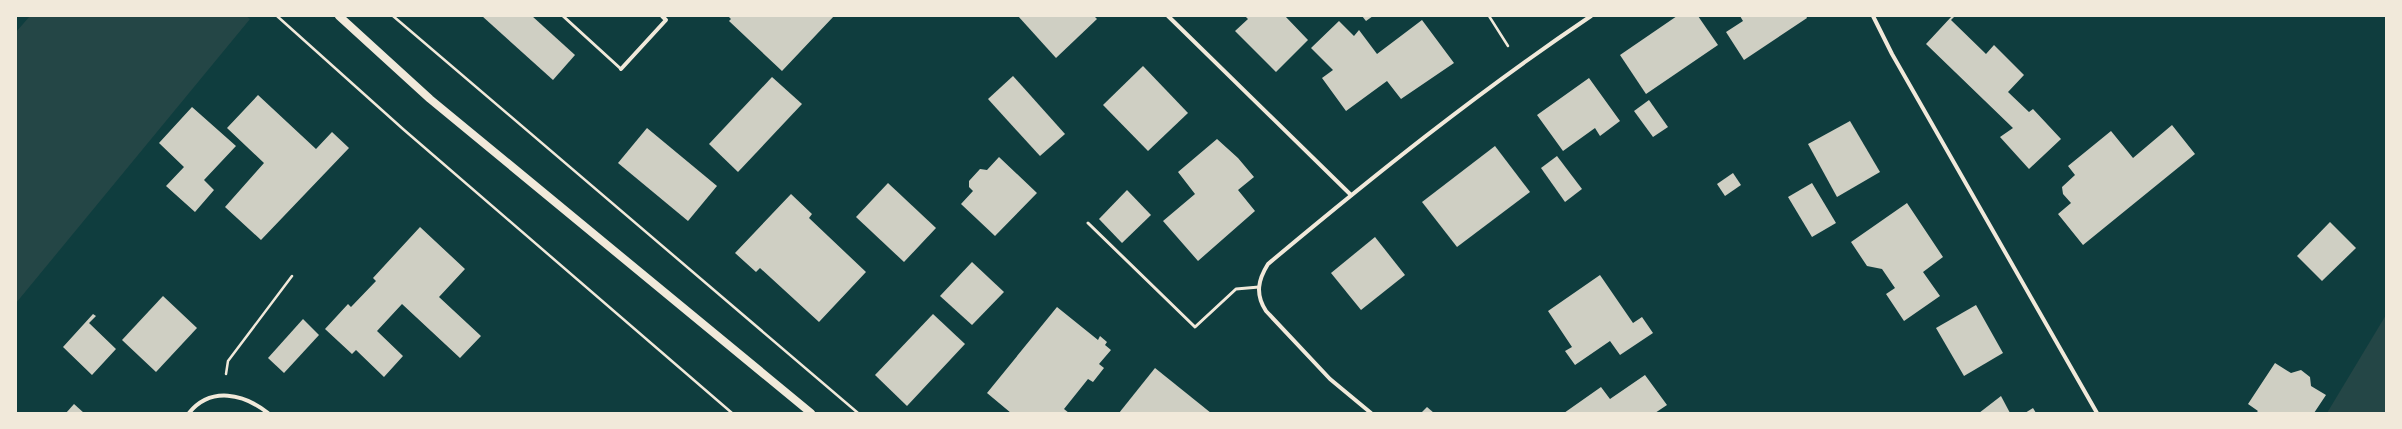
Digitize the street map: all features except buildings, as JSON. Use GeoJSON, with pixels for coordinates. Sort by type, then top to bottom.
{"type":"FeatureCollection","features":[{"type":"Feature","properties":{"kind":"main road"},"geometry":{"type":"LineString","coordinates":[[339,16],[430,99],[811,413]]}},
{"type":"Feature","properties":{"kind":"street"},"geometry":{"type":"LineString","coordinates":[[621,69],[666,20],[662,16]]}},
{"type":"Feature","properties":{"kind":"street"},"geometry":{"type":"LineString","coordinates":[[1168,16],[1350,195]]}},
{"type":"Feature","properties":{"kind":"street"},"geometry":{"type":"LineString","coordinates":[[1371,413],[1330,379],[1266,311],[1259,300],[1261,275],[1268,264],[1350,195],[1519,64],[1591,16]]}},
{"type":"Feature","properties":{"kind":"street"},"geometry":{"type":"LineString","coordinates":[[1873,16],[1892,54],[2096,413]]}},
{"type":"Feature","properties":{"kind":"street"},"geometry":{"type":"LineString","coordinates":[[189,413],[207,398],[224,394],[246,398],[268,413]]}},
{"type":"Feature","properties":{"kind":"lane"},"geometry":{"type":"LineString","coordinates":[[563,16],[621,69]]}},
{"type":"Feature","properties":{"kind":"lane"},"geometry":{"type":"LineString","coordinates":[[1088,223],[1194,327],[1236,289],[1259,287]]}},
{"type":"Feature","properties":{"kind":"path"},"geometry":{"type":"LineString","coordinates":[[277,16],[414,140],[732,413]]}},
{"type":"Feature","properties":{"kind":"path"},"geometry":{"type":"LineString","coordinates":[[393,16],[858,413]]}},
{"type":"Feature","properties":{"kind":"path"},"geometry":{"type":"LineString","coordinates":[[1489,16],[1519,64]]}},
{"type":"Feature","properties":{"kind":"path"},"geometry":{"type":"LineString","coordinates":[[224,394],[228,361],[292,276]]}},
{"type":"Feature","properties":{"kind":"shaded area"},"geometry":{"type":"Polygon","coordinates":[[[30,16],[246,16],[250,19],[16,303],[16,32],[30,16]]]}},
{"type":"Feature","properties":{"kind":"shaded area"},"geometry":{"type":"Polygon","coordinates":[[[2386,315],[2386,413],[2327,413],[2386,315]]]}}]}
